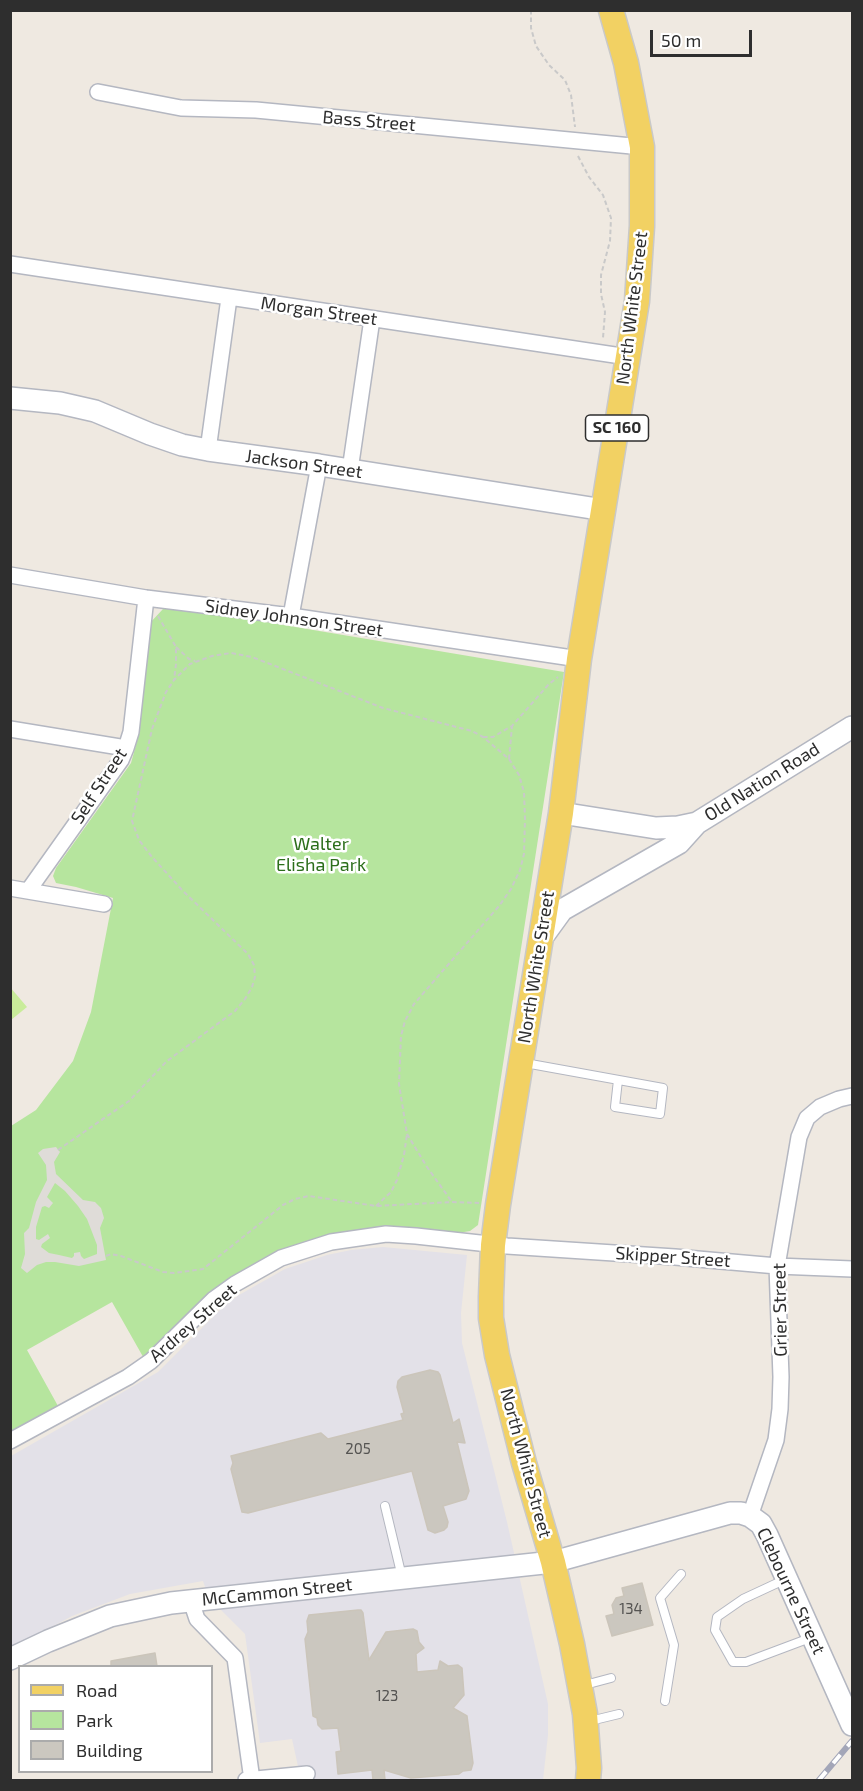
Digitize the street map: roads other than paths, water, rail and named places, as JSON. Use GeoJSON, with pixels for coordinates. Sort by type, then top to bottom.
{"type":"FeatureCollection","features":[{"type":"Feature","properties":{"kind":"main road","name":"North White Street"},"geometry":{"type":"LineString","coordinates":[[588,1780],[586,1723],[580,1686],[553,1562],[524,1462],[497,1355],[491,1318],[493,1245],[561,813],[572,665],[604,510],[637,301],[642,226],[642,147],[626,63],[611,10]]}},
{"type":"Feature","properties":{"kind":"street","name":"Bass Street"},"geometry":{"type":"LineString","coordinates":[[98,92],[180,108],[256,110],[642,147]]}},
{"type":"Feature","properties":{"kind":"street","name":"Morgan Street"},"geometry":{"type":"LineString","coordinates":[[10,264],[628,357]]}},
{"type":"Feature","properties":{"kind":"street"},"geometry":{"type":"LineString","coordinates":[[208,450],[230,298]]}},
{"type":"Feature","properties":{"kind":"street"},"geometry":{"type":"LineString","coordinates":[[350,470],[372,319]]}},
{"type":"Feature","properties":{"kind":"street","name":"Jackson Street"},"geometry":{"type":"LineString","coordinates":[[10,398],[60,403],[95,411],[150,434],[182,445],[208,450],[604,510]]}},
{"type":"Feature","properties":{"kind":"street"},"geometry":{"type":"LineString","coordinates":[[291,616],[319,465]]}},
{"type":"Feature","properties":{"kind":"street","name":"Sidney Johnson Street"},"geometry":{"type":"LineString","coordinates":[[10,574],[146,598],[291,616],[572,665]]}},
{"type":"Feature","properties":{"kind":"street","name":"Self Street"},"geometry":{"type":"LineString","coordinates":[[28,891],[121,760],[126,748],[130,732],[146,598]]}},
{"type":"Feature","properties":{"kind":"street","name":"Old Nation Road"},"geometry":{"type":"LineString","coordinates":[[561,813],[656,828],[697,823],[852,727]]}},
{"type":"Feature","properties":{"kind":"street"},"geometry":{"type":"LineString","coordinates":[[10,729],[126,748]]}},
{"type":"Feature","properties":{"kind":"street"},"geometry":{"type":"LineString","coordinates":[[541,939],[562,909],[679,843],[697,823]]}},
{"type":"Feature","properties":{"kind":"street"},"geometry":{"type":"LineString","coordinates":[[10,888],[104,904]]}},
{"type":"Feature","properties":{"kind":"street","name":"Grier Street"},"geometry":{"type":"LineString","coordinates":[[750,1516],[776,1440],[781,1377],[777,1266],[799,1137],[807,1118],[820,1107],[852,1096]]}},
{"type":"Feature","properties":{"kind":"street","name":"Ardrey Street"},"geometry":{"type":"LineString","coordinates":[[10,1441],[128,1377],[151,1361],[214,1299],[235,1284],[281,1258],[331,1242],[386,1234],[493,1245]]}},
{"type":"Feature","properties":{"kind":"street","name":"Skipper Street"},"geometry":{"type":"LineString","coordinates":[[493,1245],[777,1266],[852,1269]]}},
{"type":"Feature","properties":{"kind":"street","name":"Clebourne Street"},"geometry":{"type":"LineString","coordinates":[[553,1562],[730,1513],[750,1516],[761,1524],[767,1534],[852,1725]]}},
{"type":"Feature","properties":{"kind":"street","name":"McCammon Street"},"geometry":{"type":"LineString","coordinates":[[10,1659],[48,1641],[110,1617],[171,1603],[553,1562]]}},
{"type":"Feature","properties":{"kind":"street"},"geometry":{"type":"LineString","coordinates":[[191,1601],[197,1619],[235,1658],[252,1780]]}},
{"type":"Feature","properties":{"kind":"street"},"geometry":{"type":"LineString","coordinates":[[246,1780],[307,1774]]}},
{"type":"Feature","properties":{"kind":"lane"},"geometry":{"type":"LineString","coordinates":[[521,1062],[663,1088],[660,1114],[615,1107],[618,1080]]}},
{"type":"Feature","properties":{"kind":"lane"},"geometry":{"type":"LineString","coordinates":[[385,1506],[402,1578]]}},
{"type":"Feature","properties":{"kind":"lane"},"geometry":{"type":"LineString","coordinates":[[665,1701],[674,1645],[660,1598],[681,1574]]}},
{"type":"Feature","properties":{"kind":"lane"},"geometry":{"type":"LineString","coordinates":[[787,1579],[743,1599],[717,1617],[715,1629],[733,1662],[746,1662],[813,1637]]}},
{"type":"Feature","properties":{"kind":"lane"},"geometry":{"type":"LineString","coordinates":[[580,1686],[611,1678]]}},
{"type":"Feature","properties":{"kind":"lane"},"geometry":{"type":"LineString","coordinates":[[586,1723],[619,1714]]}},
{"type":"Feature","properties":{"kind":"railway"},"geometry":{"type":"LineString","coordinates":[[819,1780],[852,1741]]}},
{"type":"Feature","properties":{"kind":"park label","name":"Walter Elisha Park"},"geometry":{"type":"Point","coordinates":[321,854]}}]}
